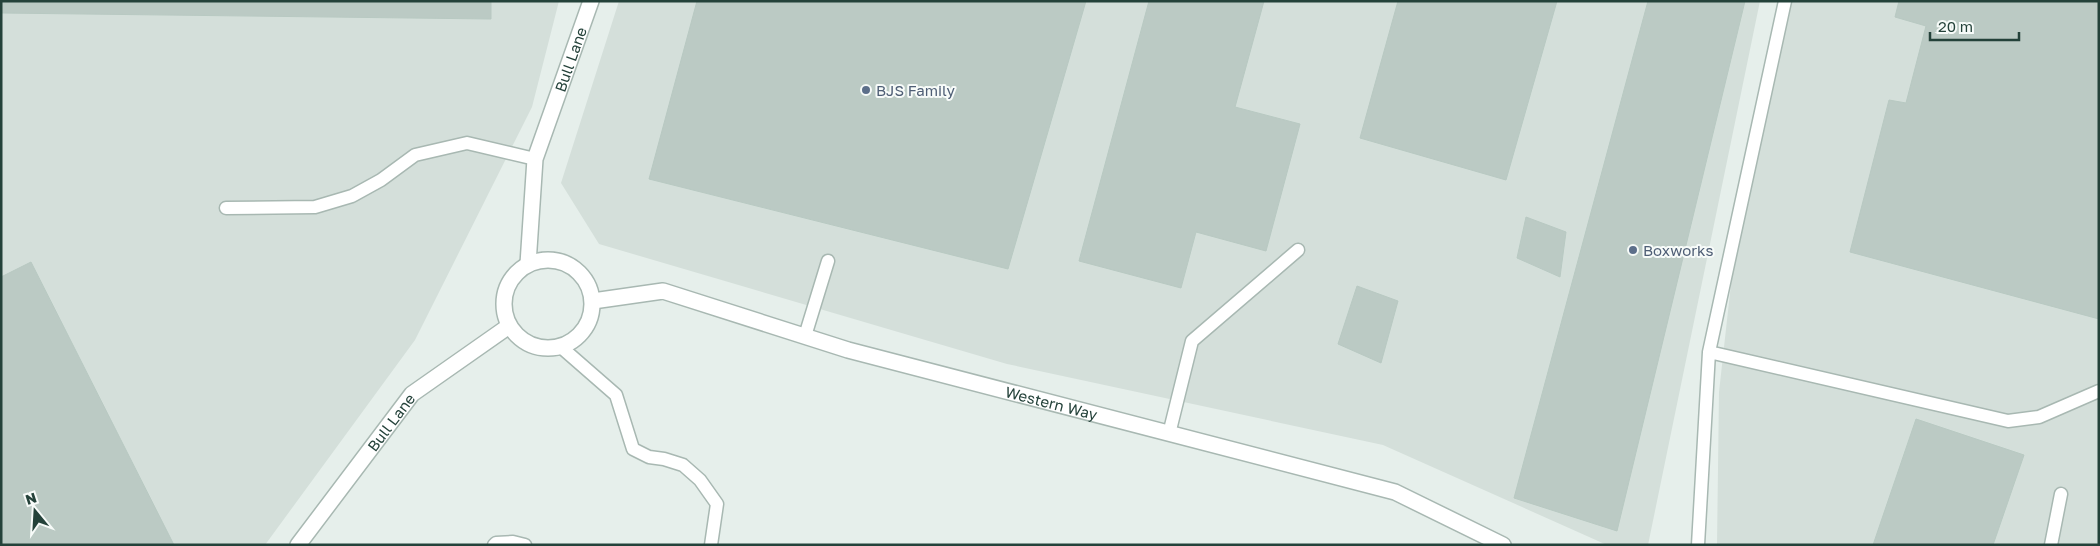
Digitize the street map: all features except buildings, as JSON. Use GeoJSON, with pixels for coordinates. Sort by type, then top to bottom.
{"type":"FeatureCollection","features":[{"type":"Feature","properties":{"kind":"street","name":"Bull Lane"},"geometry":{"type":"LineString","coordinates":[[528,264],[535,159],[591,1]]}},
{"type":"Feature","properties":{"kind":"street"},"geometry":{"type":"LineString","coordinates":[[542,260],[557,260],[582,274],[589,287],[593,301],[591,316],[585,330],[574,340],[561,347],[546,349],[531,345],[518,338],[509,326],[504,312],[504,298],[508,284],[528,264],[542,260]]}},
{"type":"Feature","properties":{"kind":"street","name":"Western Way"},"geometry":{"type":"LineString","coordinates":[[593,301],[663,291],[848,350],[1395,492],[1503,545]]}},
{"type":"Feature","properties":{"kind":"street","name":"Bull Lane"},"geometry":{"type":"LineString","coordinates":[[298,545],[412,394],[509,326]]}},
{"type":"Feature","properties":{"kind":"lane"},"geometry":{"type":"LineString","coordinates":[[1698,545],[1710,352],[1785,1]]}},
{"type":"Feature","properties":{"kind":"lane"},"geometry":{"type":"LineString","coordinates":[[226,208],[315,207],[352,196],[381,180],[415,154],[467,143],[535,159]]}},
{"type":"Feature","properties":{"kind":"lane"},"geometry":{"type":"LineString","coordinates":[[1170,434],[1192,341],[1298,250]]}},
{"type":"Feature","properties":{"kind":"lane"},"geometry":{"type":"LineString","coordinates":[[805,336],[828,261]]}},
{"type":"Feature","properties":{"kind":"lane"},"geometry":{"type":"LineString","coordinates":[[561,347],[616,395],[633,448],[649,457],[683,465],[700,480],[717,504],[711,545]]}},
{"type":"Feature","properties":{"kind":"lane"},"geometry":{"type":"LineString","coordinates":[[1710,352],[2008,421],[2039,417],[2099,391]]}},
{"type":"Feature","properties":{"kind":"lane"},"geometry":{"type":"LineString","coordinates":[[2051,545],[2061,494]]}},
{"type":"Feature","properties":{"kind":"lane"},"geometry":{"type":"LineString","coordinates":[[494,545],[496,543],[514,542],[524,545]]}},
{"type":"Feature","properties":{"kind":"shaded area"},"geometry":{"type":"Polygon","coordinates":[[[1,1],[559,1],[532,107],[415,340],[265,545],[1,545],[1,1]]]}},
{"type":"Feature","properties":{"kind":"shaded area"},"geometry":{"type":"Polygon","coordinates":[[[619,1],[1760,1],[1648,545],[1607,545],[1383,445],[1007,364],[599,244],[561,183],[619,1]]]}},
{"type":"Feature","properties":{"kind":"shaded area"},"geometry":{"type":"Polygon","coordinates":[[[1788,1],[2099,1],[2099,545],[1717,545],[1719,392],[1732,275],[1788,1]]]}},
{"type":"Feature","properties":{"kind":"place","name":"BJS Family"},"geometry":{"type":"Point","coordinates":[866,90]}},
{"type":"Feature","properties":{"kind":"place","name":"Boxworks"},"geometry":{"type":"Point","coordinates":[1633,250]}}]}
